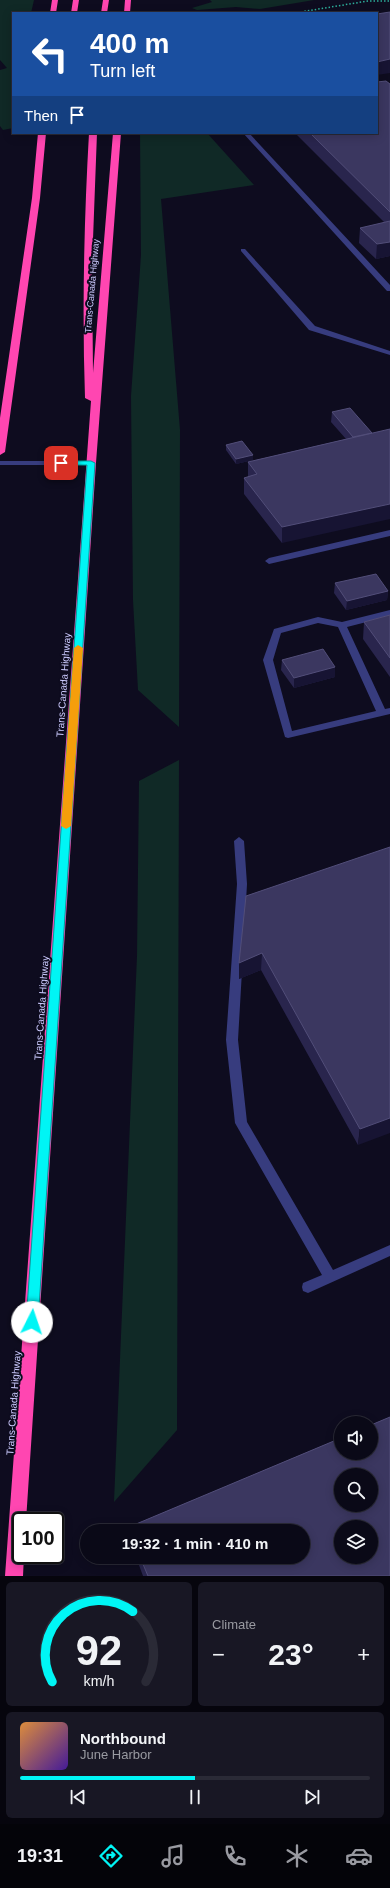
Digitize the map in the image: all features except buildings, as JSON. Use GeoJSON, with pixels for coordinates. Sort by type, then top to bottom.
{"type":"FeatureCollection","features":[{"type":"Feature","properties":{"kind":"highway"},"geometry":{"type":"LineString","coordinates":[[53,12],[55,0]]}},
{"type":"Feature","properties":{"kind":"highway"},"geometry":{"type":"LineString","coordinates":[[74,12],[76,0]]}},
{"type":"Feature","properties":{"kind":"highway"},"geometry":{"type":"LineString","coordinates":[[104,12],[106,0]]}},
{"type":"Feature","properties":{"kind":"highway"},"geometry":{"type":"LineString","coordinates":[[127,12],[128,0]]}},
{"type":"Feature","properties":{"kind":"highway"},"geometry":{"type":"LineString","coordinates":[[0,452],[36,198],[42,134]]}},
{"type":"Feature","properties":{"kind":"highway"},"geometry":{"type":"LineString","coordinates":[[36,198],[50,134]]}},
{"type":"Feature","properties":{"kind":"highway","name":"Trans-Canada Highway"},"geometry":{"type":"LineString","coordinates":[[93,442],[86,336],[90,192],[94,134]]}},
{"type":"Feature","properties":{"kind":"highway","name":"Trans-Canada Highway"},"geometry":{"type":"LineString","coordinates":[[14,1576],[91,463],[117,134]]}},
{"type":"Feature","properties":{"kind":"lane"},"geometry":{"type":"LineString","coordinates":[[247,134],[390,289]]}},
{"type":"Feature","properties":{"kind":"lane"},"geometry":{"type":"LineString","coordinates":[[243,250],[312,328],[390,353]]}},
{"type":"Feature","properties":{"kind":"lane"},"geometry":{"type":"LineString","coordinates":[[0,462],[91,463]]}},
{"type":"Feature","properties":{"kind":"lane"},"geometry":{"type":"LineString","coordinates":[[269,561],[390,533]]}},
{"type":"Feature","properties":{"kind":"lane"},"geometry":{"type":"LineString","coordinates":[[342,625],[386,712],[288,734],[268,660],[277,631],[318,620],[342,625],[390,612]]}},
{"type":"Feature","properties":{"kind":"lane"},"geometry":{"type":"LineString","coordinates":[[239,841],[242,884],[232,1040],[241,1123],[330,1277]]}},
{"type":"Feature","properties":{"kind":"lane"},"geometry":{"type":"LineString","coordinates":[[308,1287],[390,1250]]}},
{"type":"Feature","properties":{"kind":"path"},"geometry":{"type":"LineString","coordinates":[[300,12],[368,1],[390,1]]}},
{"type":"Feature","properties":{"kind":"green space"},"geometry":{"type":"Polygon","coordinates":[[[0,0],[34,0],[31,12],[12,12],[12,128],[3,130],[0,126],[0,70],[7,68],[0,60],[0,0]]]}},
{"type":"Feature","properties":{"kind":"green space"},"geometry":{"type":"Polygon","coordinates":[[[210,0],[314,0],[260,9],[236,7],[197,10],[192,8],[212,2],[210,0]]]}},
{"type":"Feature","properties":{"kind":"green space"},"geometry":{"type":"Polygon","coordinates":[[[140,134],[208,134],[254,185],[161,199],[180,430],[179,727],[138,690],[133,600],[131,396],[141,255],[140,134]]]}},
{"type":"Feature","properties":{"kind":"green space"},"geometry":{"type":"Polygon","coordinates":[[[179,760],[177,1430],[114,1502],[137,956],[139,781],[179,760]]]}},
{"type":"Feature","properties":{"kind":"slow traffic"},"geometry":{"type":"LineString","coordinates":[[66,826],[78,648]]}},
{"type":"Feature","properties":{"kind":"route"},"geometry":{"type":"LineString","coordinates":[[32,1322],[91,463],[61,463]]}}]}
